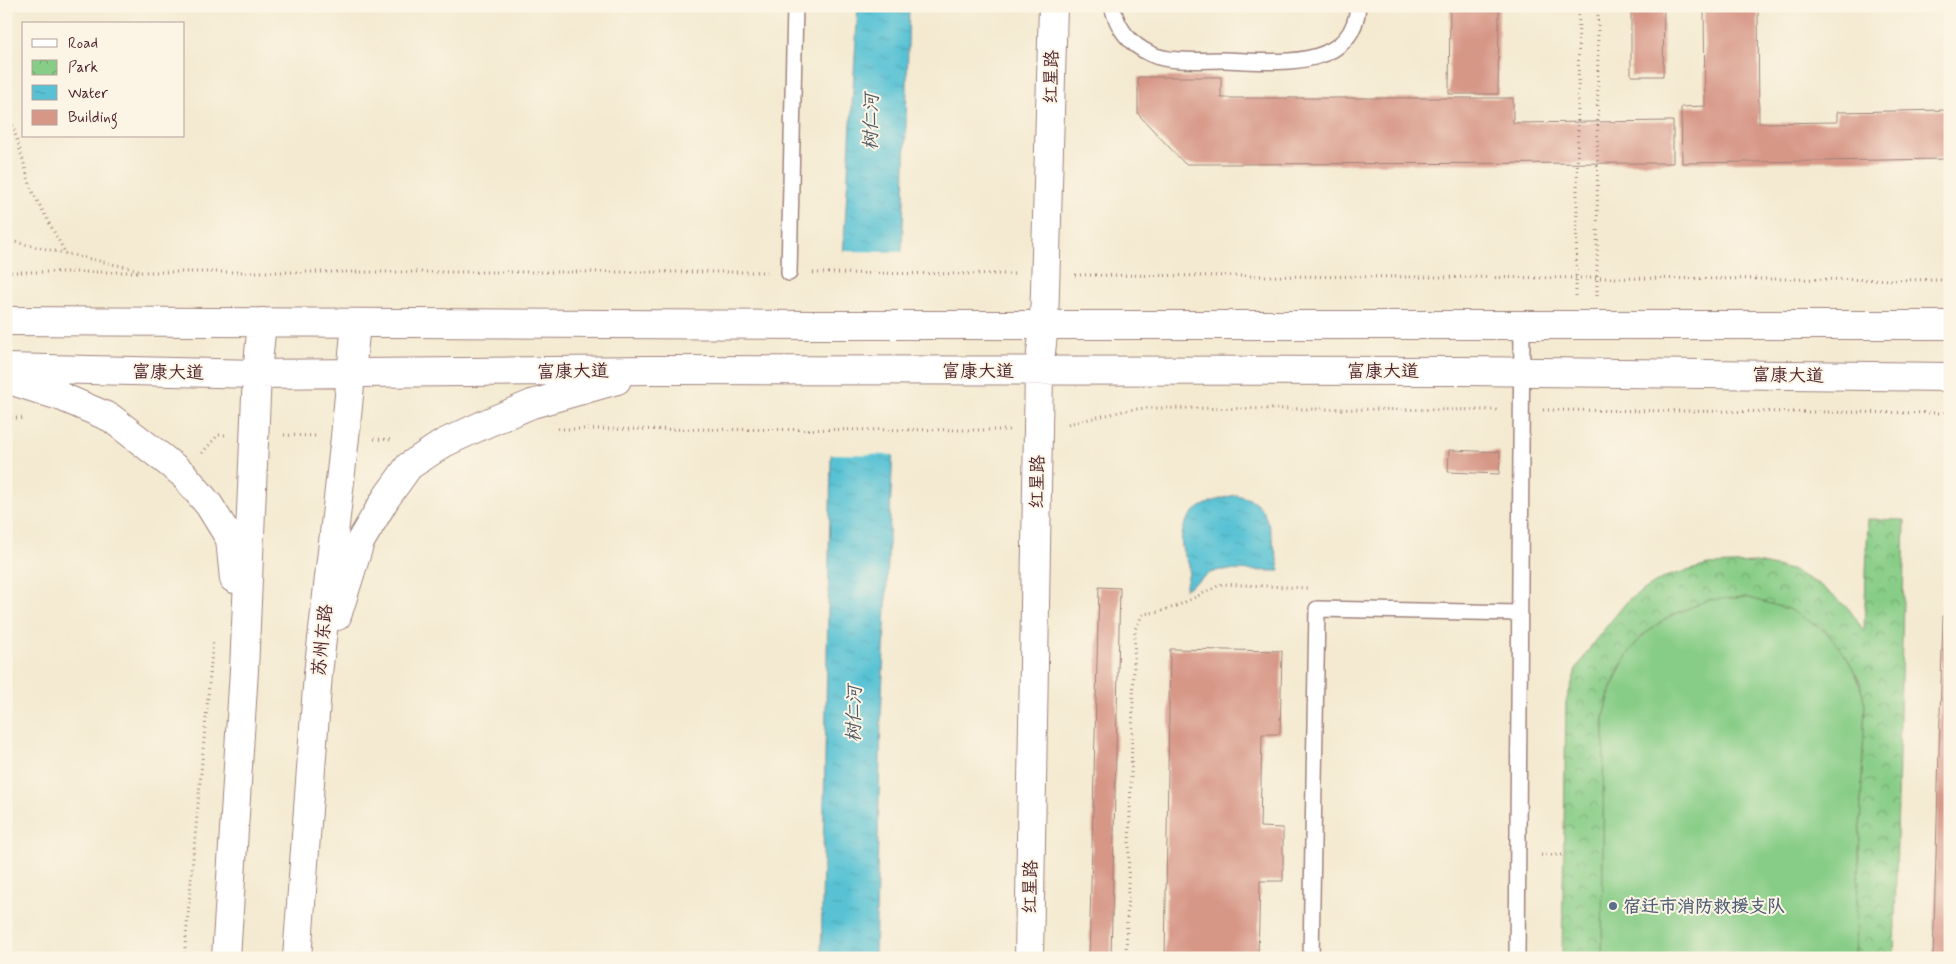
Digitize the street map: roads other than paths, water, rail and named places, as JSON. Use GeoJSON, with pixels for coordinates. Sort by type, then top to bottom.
{"type":"FeatureCollection","features":[{"type":"Feature","properties":{"kind":"street","name":"红星路"},"geometry":{"type":"LineString","coordinates":[[1028,958],[1039,371],[1044,325],[1046,274],[1053,6]]}},
{"type":"Feature","properties":{"kind":"street"},"geometry":{"type":"LineString","coordinates":[[6,321],[1044,325],[1950,325]]}},
{"type":"Feature","properties":{"kind":"street"},"geometry":{"type":"LineString","coordinates":[[226,958],[244,670],[257,374],[262,322]]}},
{"type":"Feature","properties":{"kind":"street","name":"苏州东路"},"geometry":{"type":"LineString","coordinates":[[297,958],[318,674],[356,323]]}},
{"type":"Feature","properties":{"kind":"street","name":"富康大道"},"geometry":{"type":"LineString","coordinates":[[6,368],[257,374],[652,370],[1522,372],[1950,376]]}},
{"type":"Feature","properties":{"kind":"street"},"geometry":{"type":"LineString","coordinates":[[318,674],[360,542],[386,498],[409,466],[444,443],[532,404],[652,370]]}},
{"type":"Feature","properties":{"kind":"street"},"geometry":{"type":"LineString","coordinates":[[6,379],[62,397],[111,418],[183,474],[209,505],[230,540],[244,670]]}},
{"type":"Feature","properties":{"kind":"lane"},"geometry":{"type":"LineString","coordinates":[[789,273],[795,6]]}},
{"type":"Feature","properties":{"kind":"lane"},"geometry":{"type":"LineString","coordinates":[[1112,6],[1116,22],[1130,42],[1153,55],[1175,59],[1295,62],[1315,58],[1333,50],[1349,36],[1358,6]]}},
{"type":"Feature","properties":{"kind":"lane"},"geometry":{"type":"LineString","coordinates":[[1517,958],[1522,325]]}},
{"type":"Feature","properties":{"kind":"lane"},"geometry":{"type":"LineString","coordinates":[[1311,958],[1317,610],[1520,613]]}},
{"type":"Feature","properties":{"kind":"water","name":"树仁河"},"geometry":{"type":"Polygon","coordinates":[[[858,6],[909,6],[904,203],[881,717],[875,958],[821,958],[831,459],[858,6]]]}},
{"type":"Feature","properties":{"kind":"water"},"geometry":{"type":"Polygon","coordinates":[[[1236,495],[1255,502],[1264,513],[1270,529],[1280,571],[1220,570],[1210,573],[1185,589],[1189,569],[1182,548],[1182,536],[1189,517],[1205,505],[1236,495]]]}},
{"type":"Feature","properties":{"kind":"place","name":"宿迁市消防救援支队"},"geometry":{"type":"Point","coordinates":[1613,906]}}]}
